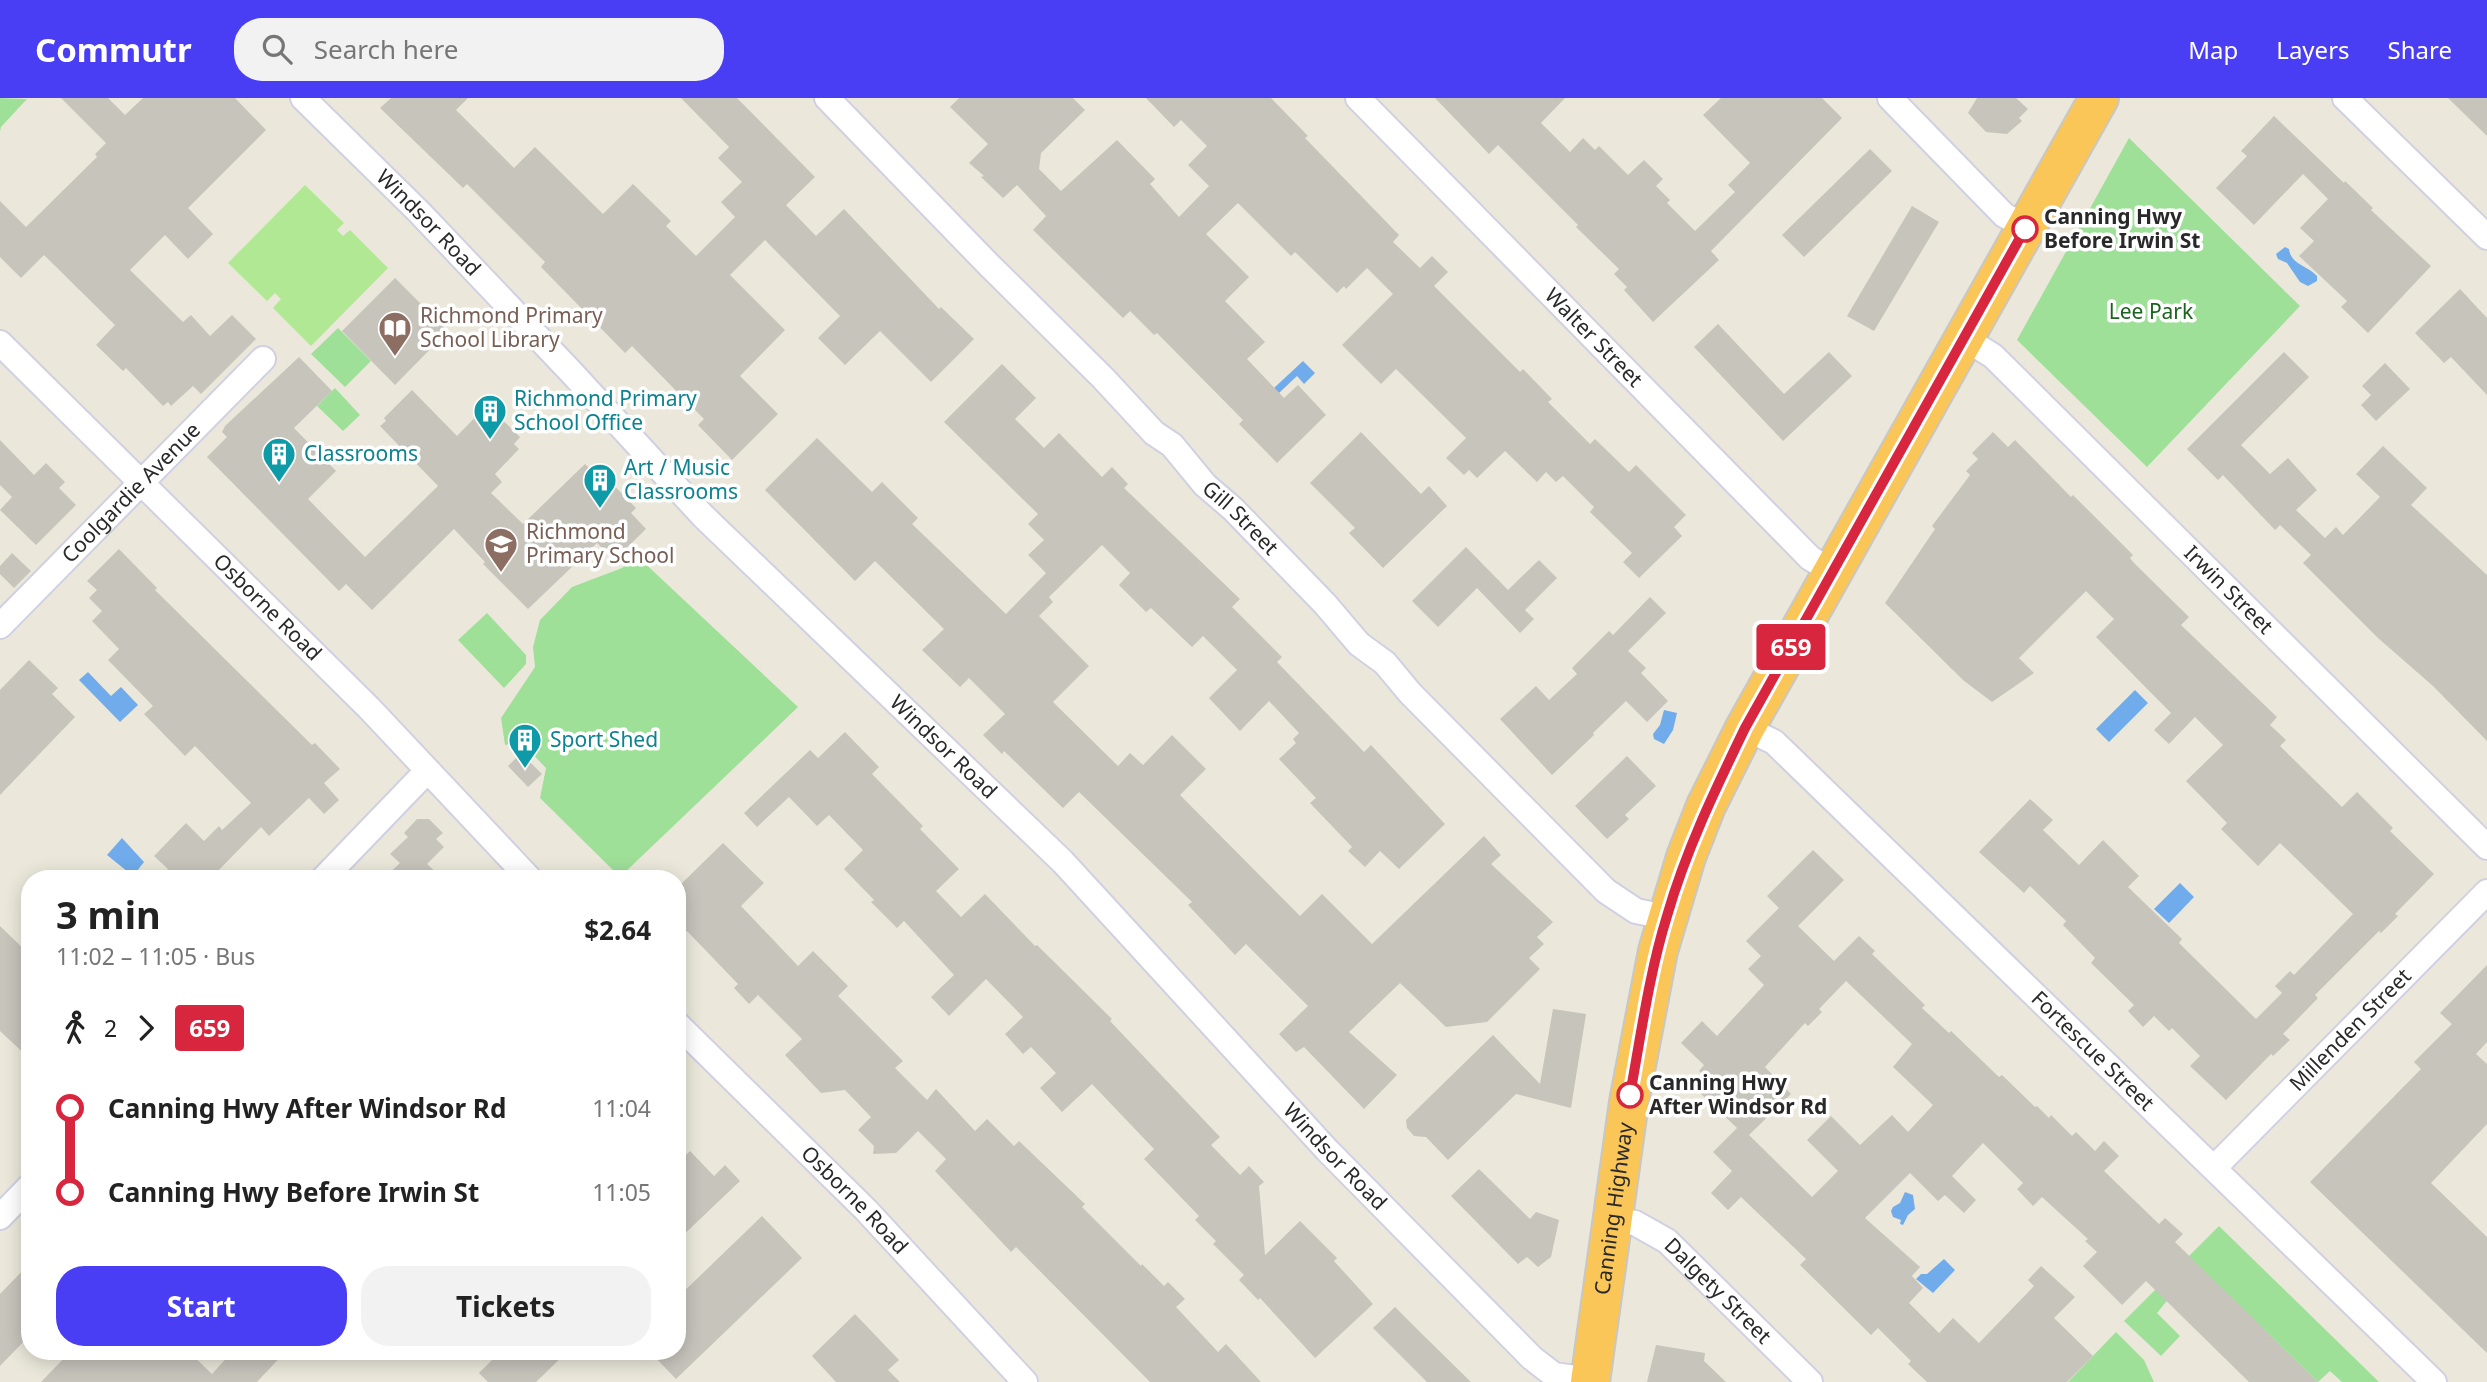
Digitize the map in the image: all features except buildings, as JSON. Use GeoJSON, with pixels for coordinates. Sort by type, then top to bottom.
{"type":"FeatureCollection","features":[{"type":"Feature","properties":{"kind":"highway","name":"Canning Highway"},"geometry":{"type":"LineString","coordinates":[[1590,1381],[1629,1102],[1653,970],[1666,917],[1706,806],[1745,728],[2099,98]]}},
{"type":"Feature","properties":{"kind":"street","name":"Windsor Road"},"geometry":{"type":"LineString","coordinates":[[303,98],[464,260],[703,516],[1063,862],[1327,1150],[1532,1358],[1554,1375],[1590,1381]]}},
{"type":"Feature","properties":{"kind":"street","name":"Gill Street"},"geometry":{"type":"LineString","coordinates":[[827,98],[1154,433],[1172,445],[1205,485],[1233,509],[1325,604],[1359,644],[1385,663],[1410,693],[1606,891],[1636,911],[1666,917]]}},
{"type":"Feature","properties":{"kind":"street","name":"Walter Street"},"geometry":{"type":"LineString","coordinates":[[1358,98],[1810,558],[1833,572]]}},
{"type":"Feature","properties":{"kind":"street"},"geometry":{"type":"LineString","coordinates":[[1889,98],[2004,215],[2026,227]]}},
{"type":"Feature","properties":{"kind":"street"},"geometry":{"type":"LineString","coordinates":[[2345,98],[2487,237]]}},
{"type":"Feature","properties":{"kind":"street","name":"Irwin Street"},"geometry":{"type":"LineString","coordinates":[[1964,338],[1993,356],[2487,847]]}},
{"type":"Feature","properties":{"kind":"street","name":"Osborne Road"},"geometry":{"type":"LineString","coordinates":[[0,342],[369,708],[521,870]]}},
{"type":"Feature","properties":{"kind":"street","name":"Coolgardie Avenue"},"geometry":{"type":"LineString","coordinates":[[0,626],[263,359]]}},
{"type":"Feature","properties":{"kind":"street","name":"Fortescue Street"},"geometry":{"type":"LineString","coordinates":[[1745,728],[1774,743],[2434,1382]]}},
{"type":"Feature","properties":{"kind":"street"},"geometry":{"type":"LineString","coordinates":[[332,870],[427,771]]}},
{"type":"Feature","properties":{"kind":"street","name":"Millenden Street"},"geometry":{"type":"LineString","coordinates":[[2214,1168],[2487,892]]}},
{"type":"Feature","properties":{"kind":"street","name":"Osborne Road"},"geometry":{"type":"LineString","coordinates":[[686,1033],[866,1210],[1026,1382]]}},
{"type":"Feature","properties":{"kind":"street"},"geometry":{"type":"LineString","coordinates":[[0,1217],[21,1195]]}},
{"type":"Feature","properties":{"kind":"street","name":"Dalgety Street"},"geometry":{"type":"LineString","coordinates":[[1613,1220],[1635,1223],[1667,1241],[1810,1382]]}},
{"type":"Feature","properties":{"kind":"green space"},"geometry":{"type":"Polygon","coordinates":[[[0,98],[27,99],[1,127],[0,132],[0,98]]]}},
{"type":"Feature","properties":{"kind":"green space","name":"Lee Park"},"geometry":{"type":"Polygon","coordinates":[[[2129,138],[2300,306],[2147,467],[2017,340],[2129,138]]]}},
{"type":"Feature","properties":{"kind":"green space"},"geometry":{"type":"Polygon","coordinates":[[[305,185],[344,223],[337,230],[343,236],[350,230],[388,268],[311,346],[273,308],[281,299],[275,293],[267,301],[228,263],[305,185]]]}},
{"type":"Feature","properties":{"kind":"green space"},"geometry":{"type":"Polygon","coordinates":[[[338,328],[371,361],[345,387],[311,354],[338,328]]]}},
{"type":"Feature","properties":{"kind":"green space"},"geometry":{"type":"Polygon","coordinates":[[[335,388],[360,415],[343,431],[317,406],[335,388]]]}},
{"type":"Feature","properties":{"kind":"green space"},"geometry":{"type":"Polygon","coordinates":[[[637,556],[798,707],[627,870],[613,870],[540,798],[546,768],[521,742],[505,745],[501,718],[535,667],[533,647],[540,620],[572,587],[622,568],[637,556]]]}},
{"type":"Feature","properties":{"kind":"green space"},"geometry":{"type":"Polygon","coordinates":[[[487,613],[526,655],[526,664],[504,688],[458,640],[487,613]]]}},
{"type":"Feature","properties":{"kind":"green space"},"geometry":{"type":"Polygon","coordinates":[[[2219,1226],[2379,1382],[2342,1382],[2330,1371],[2318,1382],[2197,1264],[2157,1313],[2180,1336],[2161,1356],[2124,1321],[2219,1226]]]}},
{"type":"Feature","properties":{"kind":"green space"},"geometry":{"type":"Polygon","coordinates":[[[2116,1332],[2144,1360],[2154,1382],[2068,1382],[2116,1332]]]}},
{"type":"Feature","properties":{"kind":"water"},"geometry":{"type":"Polygon","coordinates":[[[2285,247],[2296,262],[2317,276],[2317,281],[2308,286],[2300,282],[2287,263],[2278,259],[2276,254],[2285,247]]]}},
{"type":"Feature","properties":{"kind":"water"},"geometry":{"type":"Polygon","coordinates":[[[1303,361],[1315,373],[1304,384],[1297,376],[1279,393],[1274,388],[1303,361]]]}},
{"type":"Feature","properties":{"kind":"water"},"geometry":{"type":"Polygon","coordinates":[[[88,672],[111,696],[121,687],[138,705],[120,722],[79,680],[88,672]]]}},
{"type":"Feature","properties":{"kind":"water"},"geometry":{"type":"Polygon","coordinates":[[[2135,690],[2148,703],[2109,742],[2096,729],[2135,690]]]}},
{"type":"Feature","properties":{"kind":"water"},"geometry":{"type":"Polygon","coordinates":[[[1664,710],[1677,713],[1673,730],[1664,744],[1654,739],[1653,734],[1660,725],[1664,710]]]}},
{"type":"Feature","properties":{"kind":"water"},"geometry":{"type":"Polygon","coordinates":[[[122,838],[144,862],[138,870],[126,870],[107,855],[122,838]]]}},
{"type":"Feature","properties":{"kind":"water"},"geometry":{"type":"Polygon","coordinates":[[[2180,883],[2194,897],[2169,923],[2154,909],[2180,883]]]}},
{"type":"Feature","properties":{"kind":"water"},"geometry":{"type":"Polygon","coordinates":[[[1905,1192],[1913,1195],[1915,1209],[1903,1225],[1900,1224],[1901,1220],[1893,1217],[1891,1211],[1900,1203],[1905,1192]]]}},
{"type":"Feature","properties":{"kind":"water"},"geometry":{"type":"Polygon","coordinates":[[[1944,1259],[1955,1270],[1933,1293],[1916,1279],[1921,1274],[1927,1274],[1944,1259]]]}},
{"type":"Feature","properties":{"kind":"bus line","name":"659"},"geometry":{"type":"LineString","coordinates":[[1630,1095],[1653,970],[1666,917],[1706,806],[1745,728],[2025,229]]}},
{"type":"Feature","properties":{"kind":"place","name":"Canning Hwy Before Irwin St"},"geometry":{"type":"Point","coordinates":[2025,229]}},
{"type":"Feature","properties":{"kind":"place","name":"Richmond Primary School Library"},"geometry":{"type":"Point","coordinates":[395,358]}},
{"type":"Feature","properties":{"kind":"place","name":"Richmond Primary School Office"},"geometry":{"type":"Point","coordinates":[490,441]}},
{"type":"Feature","properties":{"kind":"place","name":"Classrooms"},"geometry":{"type":"Point","coordinates":[279,484]}},
{"type":"Feature","properties":{"kind":"place","name":"Art / Music Classrooms"},"geometry":{"type":"Point","coordinates":[600,510]}},
{"type":"Feature","properties":{"kind":"place","name":"Richmond Primary School"},"geometry":{"type":"Point","coordinates":[501,574]}},
{"type":"Feature","properties":{"kind":"place","name":"Sport Shed"},"geometry":{"type":"Point","coordinates":[525,770]}},
{"type":"Feature","properties":{"kind":"place","name":"Canning Hwy After Windsor Rd"},"geometry":{"type":"Point","coordinates":[1630,1095]}}]}
